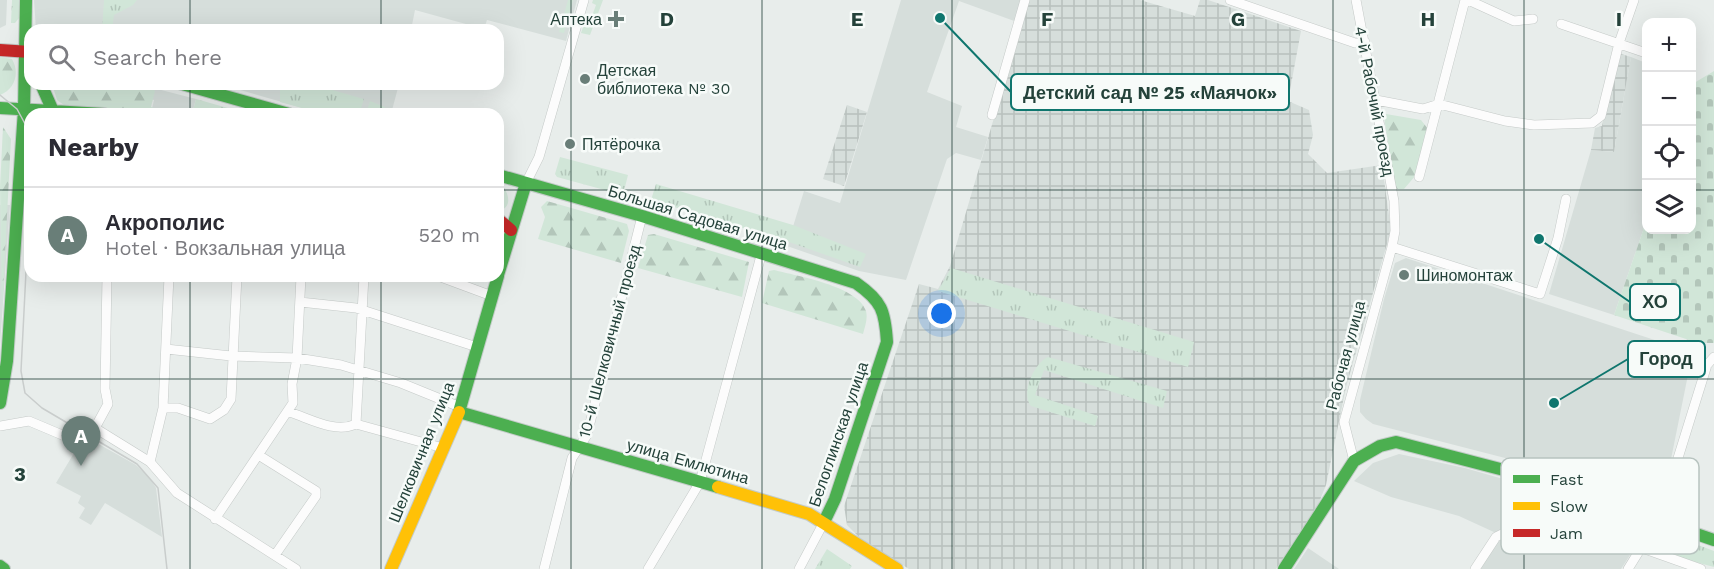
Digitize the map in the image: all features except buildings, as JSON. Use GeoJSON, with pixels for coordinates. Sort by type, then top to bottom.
{"type":"FeatureCollection","features":[{"type":"Feature","properties":{"kind":"main road"},"geometry":{"type":"LineString","coordinates":[[26,0],[27,24]]}},
{"type":"Feature","properties":{"kind":"main road"},"geometry":{"type":"LineString","coordinates":[[0,50],[24,54]]}},
{"type":"Feature","properties":{"kind":"main road"},"geometry":{"type":"LineString","coordinates":[[24,108],[26,90]]}},
{"type":"Feature","properties":{"kind":"main road"},"geometry":{"type":"LineString","coordinates":[[44,90],[52,108]]}},
{"type":"Feature","properties":{"kind":"main road"},"geometry":{"type":"LineString","coordinates":[[203,90],[268,108]]}},
{"type":"Feature","properties":{"kind":"main road"},"geometry":{"type":"LineString","coordinates":[[0,108],[24,110],[7,361],[0,403]]}},
{"type":"Feature","properties":{"kind":"main road","name":"Большая Садовая улица"},"geometry":{"type":"LineString","coordinates":[[504,177],[762,252],[856,283],[873,295],[880,305]]}},
{"type":"Feature","properties":{"kind":"main road","name":"Шелковичная улица"},"geometry":{"type":"LineString","coordinates":[[504,254],[526,183]]}},
{"type":"Feature","properties":{"kind":"main road"},"geometry":{"type":"LineString","coordinates":[[504,224],[511,230]]}},
{"type":"Feature","properties":{"kind":"main road","name":"Шелковичная улица"},"geometry":{"type":"LineString","coordinates":[[391,569],[459,409],[496,282]]}},
{"type":"Feature","properties":{"kind":"main road","name":"Белоглинская улица"},"geometry":{"type":"LineString","coordinates":[[824,522],[835,499],[887,342],[885,317],[880,305]]}},
{"type":"Feature","properties":{"kind":"main road","name":"улица Емлютина"},"geometry":{"type":"LineString","coordinates":[[459,409],[579,447],[809,514],[897,569]]}},
{"type":"Feature","properties":{"kind":"main road"},"geometry":{"type":"LineString","coordinates":[[1284,569],[1354,461],[1367,452],[1396,442],[1501,469]]}},
{"type":"Feature","properties":{"kind":"main road"},"geometry":{"type":"LineString","coordinates":[[1699,534],[1714,540]]}},
{"type":"Feature","properties":{"kind":"main road"},"geometry":{"type":"LineString","coordinates":[[0,566],[4,569]]}},
{"type":"Feature","properties":{"kind":"street"},"geometry":{"type":"LineString","coordinates":[[526,183],[539,157],[584,0]]}},
{"type":"Feature","properties":{"kind":"street"},"geometry":{"type":"LineString","coordinates":[[993,115],[1025,0]]}},
{"type":"Feature","properties":{"kind":"street"},"geometry":{"type":"LineString","coordinates":[[1230,0],[1355,43],[1365,42]]}},
{"type":"Feature","properties":{"kind":"street","name":"4-й Рабочий проезд"},"geometry":{"type":"LineString","coordinates":[[1356,0],[1394,201]]}},
{"type":"Feature","properties":{"kind":"street"},"geometry":{"type":"LineString","coordinates":[[1419,177],[1466,0],[1514,21],[1533,19]]}},
{"type":"Feature","properties":{"kind":"street"},"geometry":{"type":"LineString","coordinates":[[1376,100],[1423,109],[1439,104],[1504,121],[1534,125],[1592,123],[1599,120],[1619,43],[1634,0]]}},
{"type":"Feature","properties":{"kind":"street"},"geometry":{"type":"LineString","coordinates":[[1561,24],[1642,51]]}},
{"type":"Feature","properties":{"kind":"street"},"geometry":{"type":"LineString","coordinates":[[1392,247],[1540,294],[1558,238],[1566,199]]}},
{"type":"Feature","properties":{"kind":"street","name":"Рабочая улица"},"geometry":{"type":"LineString","coordinates":[[1354,461],[1344,422],[1392,247],[1395,231],[1394,201]]}},
{"type":"Feature","properties":{"kind":"street","name":"10-й Шелковичный проезд"},"geometry":{"type":"LineString","coordinates":[[544,569],[572,458],[587,435],[642,216]]}},
{"type":"Feature","properties":{"kind":"street"},"geometry":{"type":"LineString","coordinates":[[648,569],[700,482],[762,252]]}},
{"type":"Feature","properties":{"kind":"street"},"geometry":{"type":"LineString","coordinates":[[0,426],[29,421],[67,436],[95,428],[108,404],[105,389],[107,282]]}},
{"type":"Feature","properties":{"kind":"street"},"geometry":{"type":"LineString","coordinates":[[150,462],[163,408],[169,282]]}},
{"type":"Feature","properties":{"kind":"street"},"geometry":{"type":"LineString","coordinates":[[163,408],[178,408],[210,419],[224,410],[231,399],[231,356],[237,282]]}},
{"type":"Feature","properties":{"kind":"street"},"geometry":{"type":"LineString","coordinates":[[215,519],[260,456],[293,404],[292,384],[297,358],[301,282]]}},
{"type":"Feature","properties":{"kind":"street"},"geometry":{"type":"LineString","coordinates":[[356,424],[357,370],[364,282]]}},
{"type":"Feature","properties":{"kind":"street"},"geometry":{"type":"LineString","coordinates":[[454,282],[492,296]]}},
{"type":"Feature","properties":{"kind":"street"},"geometry":{"type":"LineString","coordinates":[[300,302],[363,310],[477,348]]}},
{"type":"Feature","properties":{"kind":"street","name":"улица Емлютина"},"geometry":{"type":"LineString","coordinates":[[166,349],[231,356],[297,358],[357,370],[401,382],[459,409]]}},
{"type":"Feature","properties":{"kind":"street"},"geometry":{"type":"LineString","coordinates":[[1678,458],[1707,365],[1713,357]]}},
{"type":"Feature","properties":{"kind":"street"},"geometry":{"type":"LineString","coordinates":[[289,412],[322,424],[341,428],[356,424],[443,448]]}},
{"type":"Feature","properties":{"kind":"street"},"geometry":{"type":"LineString","coordinates":[[95,428],[150,462],[177,493],[296,569]]}},
{"type":"Feature","properties":{"kind":"street"},"geometry":{"type":"LineString","coordinates":[[260,456],[316,491],[316,496],[275,555]]}},
{"type":"Feature","properties":{"kind":"street","name":"Белоглинская улица"},"geometry":{"type":"LineString","coordinates":[[799,569],[824,522]]}},
{"type":"Feature","properties":{"kind":"street"},"geometry":{"type":"LineString","coordinates":[[1475,569],[1496,537],[1501,534]]}},
{"type":"Feature","properties":{"kind":"street"},"geometry":{"type":"LineString","coordinates":[[1628,569],[1638,554]]}},
{"type":"Feature","properties":{"kind":"street"},"geometry":{"type":"LineString","coordinates":[[1659,554],[1701,569]]}},
{"type":"Feature","properties":{"kind":"shaded area"},"geometry":{"type":"Polygon","coordinates":[[[0,0],[7,0],[6,25],[0,28],[0,0]]]}},
{"type":"Feature","properties":{"kind":"shaded area"},"geometry":{"type":"Polygon","coordinates":[[[34,0],[577,0],[566,41],[487,20],[486,24],[466,24],[415,10],[412,24],[36,24],[34,0]]]}},
{"type":"Feature","properties":{"kind":"shaded area"},"geometry":{"type":"Polygon","coordinates":[[[901,0],[1023,0],[1017,22],[959,1],[927,92],[962,106],[956,127],[988,137],[981,160],[956,153],[947,159],[906,280],[859,271],[787,246],[804,191],[840,203],[901,0]]]}},
{"type":"Feature","properties":{"kind":"shaded area"},"geometry":{"type":"Polygon","coordinates":[[[1029,0],[1140,0],[1195,16],[1200,0],[1208,0],[1301,31],[1288,101],[1309,110],[1313,135],[1308,154],[1327,173],[1382,165],[1391,230],[1346,387],[1326,485],[1318,505],[1276,569],[909,569],[860,538],[847,525],[844,506],[919,284],[938,289],[950,266],[1029,0]]]}},
{"type":"Feature","properties":{"kind":"shaded area"},"geometry":{"type":"Polygon","coordinates":[[[1618,53],[1631,57],[1614,152],[1591,150],[1595,128],[1602,126],[1618,53]]]}},
{"type":"Feature","properties":{"kind":"shaded area"},"geometry":{"type":"Polygon","coordinates":[[[1631,57],[1642,61],[1642,234],[1614,315],[1549,294],[1591,150],[1614,152],[1631,57]]]}},
{"type":"Feature","properties":{"kind":"shaded area"},"geometry":{"type":"Polygon","coordinates":[[[141,90],[161,90],[196,99],[194,108],[152,108],[154,100],[139,96],[141,90]]]}},
{"type":"Feature","properties":{"kind":"shaded area"},"geometry":{"type":"Polygon","coordinates":[[[240,90],[397,90],[393,108],[303,108],[240,90]]]}},
{"type":"Feature","properties":{"kind":"shaded area"},"geometry":{"type":"Polygon","coordinates":[[[847,105],[867,112],[844,186],[823,179],[847,105]]]}},
{"type":"Feature","properties":{"kind":"shaded area"},"geometry":{"type":"Polygon","coordinates":[[[0,205],[10,205],[0,345],[0,205]]]}},
{"type":"Feature","properties":{"kind":"shaded area"},"geometry":{"type":"Polygon","coordinates":[[[1406,258],[1688,351],[1691,360],[1671,458],[1505,458],[1373,424],[1360,412],[1360,400],[1395,263],[1406,258]]]}},
{"type":"Feature","properties":{"kind":"shaded area"},"geometry":{"type":"Polygon","coordinates":[[[86,437],[136,465],[149,477],[156,488],[162,537],[105,503],[91,525],[79,518],[85,508],[78,503],[81,496],[56,483],[74,453],[73,441],[86,437]]]}},
{"type":"Feature","properties":{"kind":"shaded area"},"geometry":{"type":"Polygon","coordinates":[[[1399,454],[1501,478],[1501,530],[1497,533],[1501,535],[1501,554],[1630,555],[1621,569],[1474,569],[1496,533],[1459,516],[1391,497],[1354,481],[1373,463],[1399,454]]]}},
{"type":"Feature","properties":{"kind":"shaded area"},"geometry":{"type":"Polygon","coordinates":[[[1308,548],[1339,569],[1294,569],[1308,548]]]}},
{"type":"Feature","properties":{"kind":"green space"},"geometry":{"type":"Polygon","coordinates":[[[12,0],[20,0],[19,18],[15,23],[11,23],[12,0]]]}},
{"type":"Feature","properties":{"kind":"green space"},"geometry":{"type":"Polygon","coordinates":[[[104,0],[137,0],[133,5],[114,15],[113,24],[102,24],[104,0]]]}},
{"type":"Feature","properties":{"kind":"green space"},"geometry":{"type":"Polygon","coordinates":[[[568,0],[573,0],[564,33],[559,32],[568,0]]]}},
{"type":"Feature","properties":{"kind":"green space"},"geometry":{"type":"Polygon","coordinates":[[[593,0],[603,0],[590,35],[581,33],[586,19],[592,16],[596,5],[592,3],[593,0]]]}},
{"type":"Feature","properties":{"kind":"green space"},"geometry":{"type":"Polygon","coordinates":[[[0,57],[12,59],[16,75],[9,89],[0,95],[0,57]]]}},
{"type":"Feature","properties":{"kind":"green space"},"geometry":{"type":"Polygon","coordinates":[[[1714,71],[1714,343],[1698,343],[1614,315],[1642,234],[1696,234],[1696,82],[1714,71]]]}},
{"type":"Feature","properties":{"kind":"green space"},"geometry":{"type":"Polygon","coordinates":[[[54,90],[155,91],[151,107],[154,108],[95,108],[64,105],[57,100],[54,90]]]}},
{"type":"Feature","properties":{"kind":"green space"},"geometry":{"type":"Polygon","coordinates":[[[280,90],[332,90],[364,99],[361,108],[302,108],[280,102],[280,90]]]}},
{"type":"Feature","properties":{"kind":"green space"},"geometry":{"type":"Polygon","coordinates":[[[196,99],[228,108],[194,108],[196,99]]]}},
{"type":"Feature","properties":{"kind":"green space"},"geometry":{"type":"Polygon","coordinates":[[[370,101],[385,107],[385,108],[368,108],[370,101]]]}},
{"type":"Feature","properties":{"kind":"green space"},"geometry":{"type":"Polygon","coordinates":[[[1386,114],[1421,120],[1428,129],[1416,175],[1404,189],[1395,189],[1384,117],[1386,114]]]}},
{"type":"Feature","properties":{"kind":"green space"},"geometry":{"type":"Polygon","coordinates":[[[3,127],[11,139],[2,311],[0,187],[3,127]]]}},
{"type":"Feature","properties":{"kind":"green space"},"geometry":{"type":"Polygon","coordinates":[[[560,157],[628,175],[623,195],[557,177],[555,174],[560,157]]]}},
{"type":"Feature","properties":{"kind":"green space"},"geometry":{"type":"Polygon","coordinates":[[[656,184],[793,225],[866,254],[860,267],[789,242],[651,200],[656,184]]]}},
{"type":"Feature","properties":{"kind":"green space"},"geometry":{"type":"Polygon","coordinates":[[[504,188],[508,198],[504,208],[504,188]]]}},
{"type":"Feature","properties":{"kind":"green space"},"geometry":{"type":"Polygon","coordinates":[[[547,201],[627,224],[629,231],[621,263],[538,239],[545,217],[541,207],[547,201]]]}},
{"type":"Feature","properties":{"kind":"green space"},"geometry":{"type":"Polygon","coordinates":[[[654,234],[749,262],[742,297],[638,268],[648,235],[654,234]]]}},
{"type":"Feature","properties":{"kind":"green space"},"geometry":{"type":"Polygon","coordinates":[[[951,268],[1194,342],[1188,367],[938,291],[951,268]]]}},
{"type":"Feature","properties":{"kind":"green space"},"geometry":{"type":"Polygon","coordinates":[[[774,270],[826,283],[861,302],[866,311],[863,334],[762,303],[769,271],[774,270]]]}},
{"type":"Feature","properties":{"kind":"green space"},"geometry":{"type":"Polygon","coordinates":[[[1048,357],[1167,391],[1163,408],[1044,370],[1035,395],[1098,416],[1095,426],[1031,406],[1028,400],[1028,386],[1038,365],[1048,357]]]}},
{"type":"Feature","properties":{"kind":"green space"},"geometry":{"type":"Polygon","coordinates":[[[1699,545],[1714,551],[1714,567],[1666,554],[1699,554],[1699,545]]]}},
{"type":"Feature","properties":{"kind":"green space"},"geometry":{"type":"Polygon","coordinates":[[[827,549],[852,566],[850,569],[815,569],[827,549]]]}},
{"type":"Feature","properties":{"kind":"tram line"},"geometry":{"type":"LineString","coordinates":[[0,95],[17,109],[24,122]]}},
{"type":"Feature","properties":{"kind":"tram line"},"geometry":{"type":"LineString","coordinates":[[25,282],[21,371],[25,393],[42,408],[137,464],[158,488],[167,569]]}},
{"type":"Feature","properties":{"kind":"traffic: fast"},"geometry":{"type":"LineString","coordinates":[[26,0],[26,24]]}},
{"type":"Feature","properties":{"kind":"traffic: fast"},"geometry":{"type":"LineString","coordinates":[[24,90],[24,108]]}},
{"type":"Feature","properties":{"kind":"traffic: fast"},"geometry":{"type":"LineString","coordinates":[[44,90],[52,108]]}},
{"type":"Feature","properties":{"kind":"traffic: fast"},"geometry":{"type":"LineString","coordinates":[[203,90],[268,108]]}},
{"type":"Feature","properties":{"kind":"traffic: fast"},"geometry":{"type":"LineString","coordinates":[[0,108],[24,109]]}},
{"type":"Feature","properties":{"kind":"traffic: fast"},"geometry":{"type":"LineString","coordinates":[[0,403],[7,361],[24,110]]}},
{"type":"Feature","properties":{"kind":"traffic: fast"},"geometry":{"type":"LineString","coordinates":[[504,177],[642,216],[856,283],[872,295],[883,314],[887,342],[835,499],[824,522]]}},
{"type":"Feature","properties":{"kind":"traffic: fast"},"geometry":{"type":"LineString","coordinates":[[504,255],[526,183]]}},
{"type":"Feature","properties":{"kind":"traffic: fast"},"geometry":{"type":"LineString","coordinates":[[496,282],[459,412],[718,487]]}},
{"type":"Feature","properties":{"kind":"traffic: fast"},"geometry":{"type":"LineString","coordinates":[[1284,569],[1354,461],[1380,446],[1396,442],[1501,469]]}},
{"type":"Feature","properties":{"kind":"traffic: fast"},"geometry":{"type":"LineString","coordinates":[[1699,535],[1714,540]]}},
{"type":"Feature","properties":{"kind":"traffic: fast"},"geometry":{"type":"LineString","coordinates":[[0,566],[4,569]]}},
{"type":"Feature","properties":{"kind":"traffic: slow"},"geometry":{"type":"LineString","coordinates":[[391,569],[459,412]]}},
{"type":"Feature","properties":{"kind":"traffic: slow"},"geometry":{"type":"LineString","coordinates":[[718,487],[809,514],[897,569]]}},
{"type":"Feature","properties":{"kind":"traffic: jam"},"geometry":{"type":"LineString","coordinates":[[0,50],[24,52]]}},
{"type":"Feature","properties":{"kind":"traffic: jam"},"geometry":{"type":"LineString","coordinates":[[504,224],[511,230]]}},
{"type":"Feature","properties":{"kind":"place","name":"Детский сад № 25 «Маячок»"},"geometry":{"type":"Point","coordinates":[940,18]}},
{"type":"Feature","properties":{"kind":"place","name":"Аптека"},"geometry":{"type":"Point","coordinates":[616,19]}},
{"type":"Feature","properties":{"kind":"place","name":"Детская библиотека № 30"},"geometry":{"type":"Point","coordinates":[585,79]}},
{"type":"Feature","properties":{"kind":"place","name":"Пятёрочка"},"geometry":{"type":"Point","coordinates":[570,144]}},
{"type":"Feature","properties":{"kind":"place","name":"ХО"},"geometry":{"type":"Point","coordinates":[1539,239]}},
{"type":"Feature","properties":{"kind":"place","name":"Шиномонтаж"},"geometry":{"type":"Point","coordinates":[1404,275]}},
{"type":"Feature","properties":{"kind":"place","name":"Город"},"geometry":{"type":"Point","coordinates":[1554,403]}},
{"type":"Feature","properties":{"kind":"place","name":"Акрополис"},"geometry":{"type":"Point","coordinates":[81,466]}}]}
